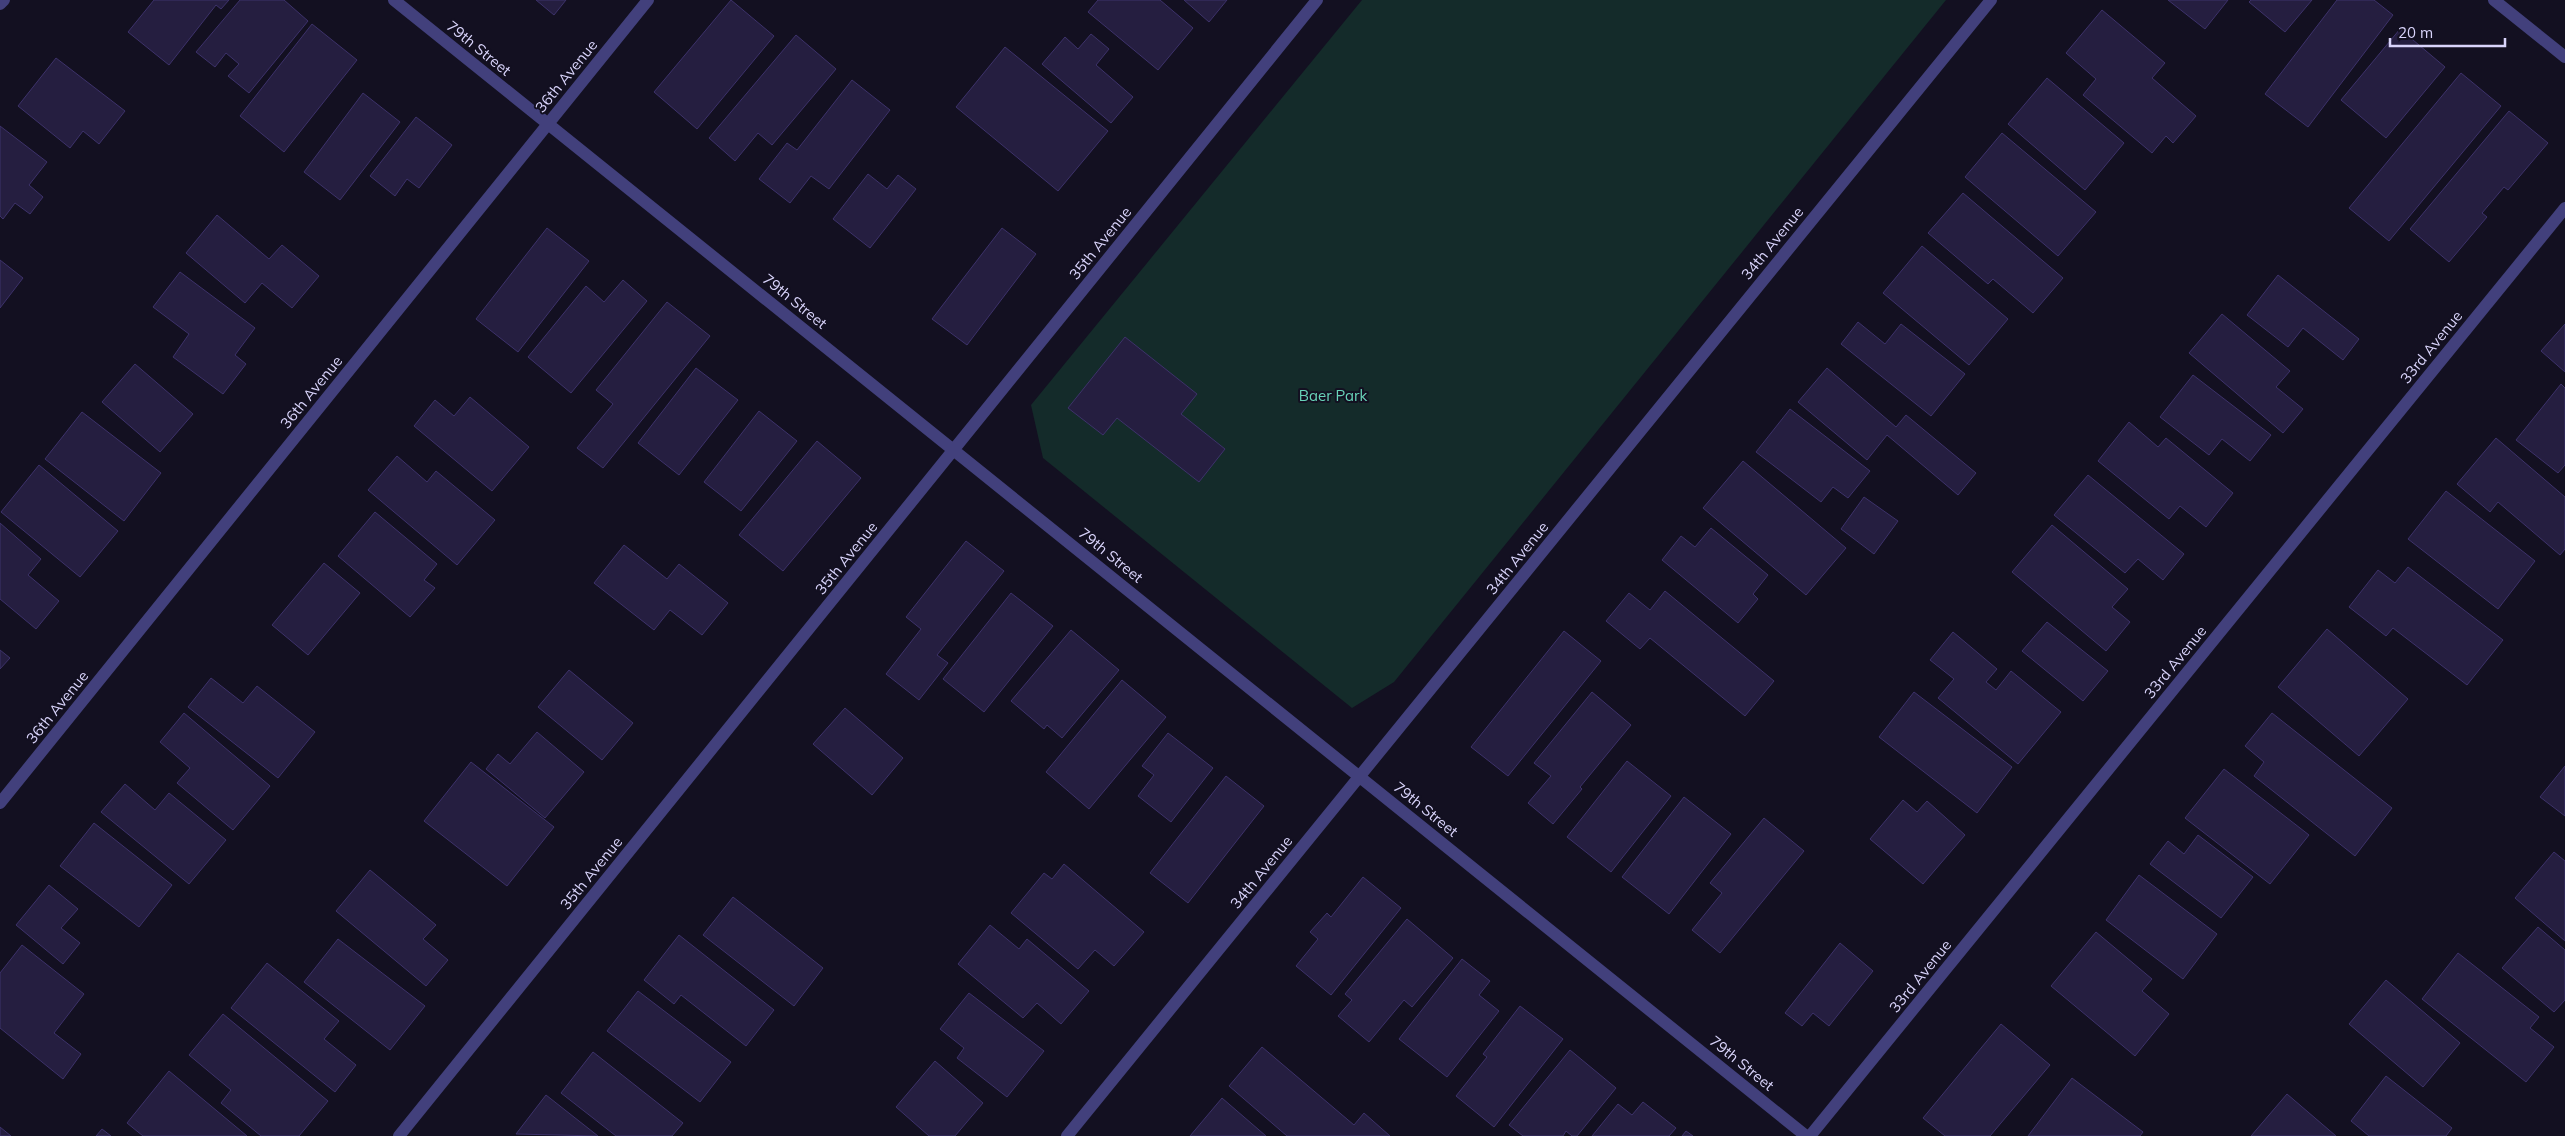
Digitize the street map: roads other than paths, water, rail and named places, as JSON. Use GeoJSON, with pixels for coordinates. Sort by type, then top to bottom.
{"type":"FeatureCollection","features":[{"type":"Feature","properties":{"kind":"street"},"geometry":{"type":"LineString","coordinates":[[0,4],[4,0]]}},
{"type":"Feature","properties":{"kind":"street","name":"79th Street"},"geometry":{"type":"LineString","coordinates":[[394,0],[1806,1136]]}},
{"type":"Feature","properties":{"kind":"street","name":"36th Avenue"},"geometry":{"type":"LineString","coordinates":[[0,803],[648,0]]}},
{"type":"Feature","properties":{"kind":"street","name":"35th Avenue"},"geometry":{"type":"LineString","coordinates":[[400,1136],[1317,0]]}},
{"type":"Feature","properties":{"kind":"street","name":"34th Avenue"},"geometry":{"type":"LineString","coordinates":[[1067,1136],[1991,0]]}},
{"type":"Feature","properties":{"kind":"street"},"geometry":{"type":"LineString","coordinates":[[2494,0],[2565,57]]}},
{"type":"Feature","properties":{"kind":"street","name":"33rd Avenue"},"geometry":{"type":"LineString","coordinates":[[1810,1136],[2565,208]]}},
{"type":"Feature","properties":{"kind":"park label","name":"Baer Park"},"geometry":{"type":"Point","coordinates":[1333,395]}}]}
